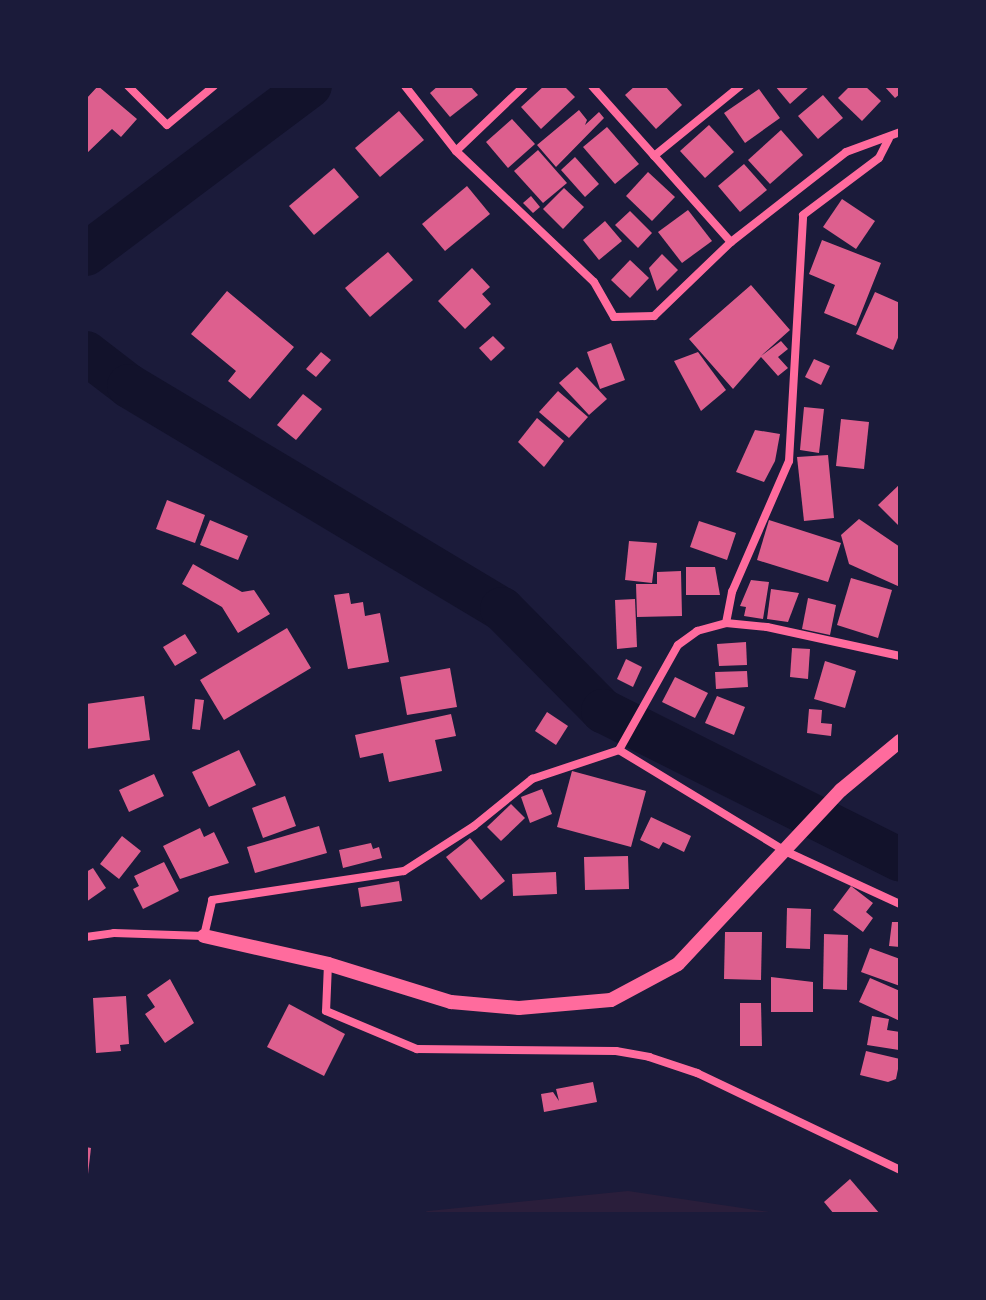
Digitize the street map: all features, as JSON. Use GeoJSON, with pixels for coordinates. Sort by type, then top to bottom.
{"type":"FeatureCollection","features":[{"type":"Feature","properties":{"kind":"street"},"geometry":{"type":"LineString","coordinates":[[128,86],[167,125],[214,86]]}},
{"type":"Feature","properties":{"kind":"street"},"geometry":{"type":"LineString","coordinates":[[456,151],[524,86]]}},
{"type":"Feature","properties":{"kind":"street"},"geometry":{"type":"LineString","coordinates":[[592,86],[731,242]]}},
{"type":"Feature","properties":{"kind":"street"},"geometry":{"type":"LineString","coordinates":[[654,156],[740,86]]}},
{"type":"Feature","properties":{"kind":"street"},"geometry":{"type":"LineString","coordinates":[[408,90],[456,151],[594,282],[614,317],[654,316],[731,242],[846,152],[900,132]]}},
{"type":"Feature","properties":{"kind":"street"},"geometry":{"type":"LineString","coordinates":[[726,623],[732,592],[789,461],[803,215],[879,158],[889,138]]}},
{"type":"Feature","properties":{"kind":"street"},"geometry":{"type":"LineString","coordinates":[[204,936],[212,900],[404,871],[474,826],[532,779],[620,747],[651,698],[678,645],[697,631],[726,623],[900,656]]}},
{"type":"Feature","properties":{"kind":"street"},"geometry":{"type":"LineString","coordinates":[[86,937],[114,933],[204,936],[328,964],[451,1002],[519,1008],[611,1000],[678,964],[791,847],[841,790],[900,741]]}},
{"type":"Feature","properties":{"kind":"street"},"geometry":{"type":"LineString","coordinates":[[620,747],[791,847],[900,904]]}},
{"type":"Feature","properties":{"kind":"street"},"geometry":{"type":"LineString","coordinates":[[328,964],[326,1011],[417,1049],[616,1051],[649,1057],[697,1073],[900,1170]]}},
{"type":"Feature","properties":{"kind":"shaded area"},"geometry":{"type":"Polygon","coordinates":[[[628,1191],[783,1214],[419,1214],[428,1211],[628,1191]]]}},
{"type":"Feature","properties":{"kind":"building"},"geometry":{"type":"Polygon","coordinates":[[[98,86],[137,119],[121,137],[112,129],[86,154],[86,99],[98,86]]]}},
{"type":"Feature","properties":{"kind":"building"},"geometry":{"type":"Polygon","coordinates":[[[438,86],[470,86],[478,95],[450,117],[430,93],[438,86]]]}},
{"type":"Feature","properties":{"kind":"building"},"geometry":{"type":"Polygon","coordinates":[[[544,86],[564,86],[575,97],[541,129],[521,107],[544,86]]]}},
{"type":"Feature","properties":{"kind":"building"},"geometry":{"type":"Polygon","coordinates":[[[635,86],[665,86],[682,105],[656,129],[625,95],[635,86]]]}},
{"type":"Feature","properties":{"kind":"building"},"geometry":{"type":"Polygon","coordinates":[[[775,86],[810,86],[790,104],[775,86]]]}},
{"type":"Feature","properties":{"kind":"building"},"geometry":{"type":"Polygon","coordinates":[[[850,86],[865,86],[881,101],[862,121],[838,98],[850,86]]]}},
{"type":"Feature","properties":{"kind":"building"},"geometry":{"type":"Polygon","coordinates":[[[884,86],[900,86],[900,94],[895,98],[884,86]]]}},
{"type":"Feature","properties":{"kind":"building"},"geometry":{"type":"Polygon","coordinates":[[[759,89],[780,118],[745,143],[724,113],[759,89]]]}},
{"type":"Feature","properties":{"kind":"building"},"geometry":{"type":"Polygon","coordinates":[[[823,95],[843,118],[818,139],[798,116],[823,95]]]}},
{"type":"Feature","properties":{"kind":"building"},"geometry":{"type":"Polygon","coordinates":[[[579,110],[587,120],[585,125],[599,112],[604,118],[556,167],[537,145],[579,110]]]}},
{"type":"Feature","properties":{"kind":"building"},"geometry":{"type":"Polygon","coordinates":[[[399,111],[424,140],[380,177],[355,148],[399,111]]]}},
{"type":"Feature","properties":{"kind":"building"},"geometry":{"type":"Polygon","coordinates":[[[512,119],[535,144],[508,168],[486,142],[512,119]]]}},
{"type":"Feature","properties":{"kind":"building"},"geometry":{"type":"Polygon","coordinates":[[[709,125],[734,152],[705,178],[680,151],[709,125]]]}},
{"type":"Feature","properties":{"kind":"building"},"geometry":{"type":"Polygon","coordinates":[[[607,127],[639,164],[615,184],[583,147],[607,127]]]}},
{"type":"Feature","properties":{"kind":"building"},"geometry":{"type":"Polygon","coordinates":[[[781,130],[803,155],[770,184],[748,160],[781,130]]]}},
{"type":"Feature","properties":{"kind":"building"},"geometry":{"type":"Polygon","coordinates":[[[538,150],[567,183],[543,203],[514,171],[538,150]]]}},
{"type":"Feature","properties":{"kind":"building"},"geometry":{"type":"Polygon","coordinates":[[[575,157],[599,184],[585,197],[561,170],[575,157]]]}},
{"type":"Feature","properties":{"kind":"building"},"geometry":{"type":"Polygon","coordinates":[[[744,164],[767,190],[740,212],[718,186],[744,164]]]}},
{"type":"Feature","properties":{"kind":"building"},"geometry":{"type":"Polygon","coordinates":[[[334,168],[359,197],[314,235],[289,206],[334,168]]]}},
{"type":"Feature","properties":{"kind":"building"},"geometry":{"type":"Polygon","coordinates":[[[648,172],[675,197],[652,221],[626,196],[648,172]]]}},
{"type":"Feature","properties":{"kind":"building"},"geometry":{"type":"Polygon","coordinates":[[[467,186],[490,214],[445,251],[422,224],[467,186]]]}},
{"type":"Feature","properties":{"kind":"building"},"geometry":{"type":"Polygon","coordinates":[[[564,188],[584,207],[563,229],[543,209],[564,188]]]}},
{"type":"Feature","properties":{"kind":"building"},"geometry":{"type":"Polygon","coordinates":[[[531,196],[540,207],[533,213],[523,203],[531,196]]]}},
{"type":"Feature","properties":{"kind":"building"},"geometry":{"type":"Polygon","coordinates":[[[842,199],[875,221],[856,249],[823,227],[842,199]]]}},
{"type":"Feature","properties":{"kind":"building"},"geometry":{"type":"Polygon","coordinates":[[[688,210],[712,241],[682,263],[658,232],[688,210]]]}},
{"type":"Feature","properties":{"kind":"building"},"geometry":{"type":"Polygon","coordinates":[[[630,211],[652,233],[638,248],[615,225],[630,211]]]}},
{"type":"Feature","properties":{"kind":"building"},"geometry":{"type":"Polygon","coordinates":[[[605,221],[622,241],[599,260],[583,240],[605,221]]]}},
{"type":"Feature","properties":{"kind":"building"},"geometry":{"type":"Polygon","coordinates":[[[822,240],[881,263],[856,326],[824,313],[835,285],[809,274],[822,240]]]}},
{"type":"Feature","properties":{"kind":"building"},"geometry":{"type":"Polygon","coordinates":[[[388,252],[413,280],[370,317],[345,288],[388,252]]]}},
{"type":"Feature","properties":{"kind":"building"},"geometry":{"type":"Polygon","coordinates":[[[662,254],[678,270],[657,291],[649,268],[662,254]]]}},
{"type":"Feature","properties":{"kind":"building"},"geometry":{"type":"Polygon","coordinates":[[[630,260],[649,278],[630,298],[611,280],[630,260]]]}},
{"type":"Feature","properties":{"kind":"building"},"geometry":{"type":"Polygon","coordinates":[[[472,268],[490,287],[482,294],[491,304],[465,329],[438,301],[472,268]]]}},
{"type":"Feature","properties":{"kind":"building"},"geometry":{"type":"Polygon","coordinates":[[[751,285],[790,330],[761,356],[781,341],[788,349],[778,357],[788,368],[778,376],[761,357],[733,389],[689,339],[751,285]]]}},
{"type":"Feature","properties":{"kind":"building"},"geometry":{"type":"Polygon","coordinates":[[[227,291],[294,347],[250,399],[228,381],[236,371],[191,334],[227,291]]]}},
{"type":"Feature","properties":{"kind":"building"},"geometry":{"type":"Polygon","coordinates":[[[875,292],[900,303],[900,333],[893,350],[856,334],[875,292]]]}},
{"type":"Feature","properties":{"kind":"building"},"geometry":{"type":"Polygon","coordinates":[[[493,336],[505,348],[491,361],[479,348],[493,336]]]}},
{"type":"Feature","properties":{"kind":"building"},"geometry":{"type":"Polygon","coordinates":[[[611,343],[625,380],[600,389],[587,352],[611,343]]]}},
{"type":"Feature","properties":{"kind":"building"},"geometry":{"type":"Polygon","coordinates":[[[321,352],[331,360],[316,377],[306,369],[321,352]]]}},
{"type":"Feature","properties":{"kind":"building"},"geometry":{"type":"Polygon","coordinates":[[[698,352],[726,390],[701,411],[674,361],[698,352]]]}},
{"type":"Feature","properties":{"kind":"building"},"geometry":{"type":"Polygon","coordinates":[[[814,359],[830,366],[821,385],[805,377],[814,359]]]}},
{"type":"Feature","properties":{"kind":"building"},"geometry":{"type":"Polygon","coordinates":[[[577,367],[607,399],[589,415],[559,383],[577,367]]]}},
{"type":"Feature","properties":{"kind":"building"},"geometry":{"type":"Polygon","coordinates":[[[558,391],[588,417],[569,438],[539,412],[558,391]]]}},
{"type":"Feature","properties":{"kind":"building"},"geometry":{"type":"Polygon","coordinates":[[[303,394],[322,409],[296,440],[277,425],[303,394]]]}},
{"type":"Feature","properties":{"kind":"building"},"geometry":{"type":"Polygon","coordinates":[[[804,407],[824,409],[819,453],[800,450],[804,407]]]}},
{"type":"Feature","properties":{"kind":"building"},"geometry":{"type":"Polygon","coordinates":[[[537,418],[564,441],[544,467],[518,442],[537,418]]]}},
{"type":"Feature","properties":{"kind":"building"},"geometry":{"type":"Polygon","coordinates":[[[841,419],[869,422],[864,469],[836,466],[841,419]]]}},
{"type":"Feature","properties":{"kind":"building"},"geometry":{"type":"Polygon","coordinates":[[[755,430],[780,434],[775,461],[764,482],[736,472],[755,430]]]}},
{"type":"Feature","properties":{"kind":"building"},"geometry":{"type":"Polygon","coordinates":[[[828,455],[834,518],[804,521],[797,457],[828,455]]]}},
{"type":"Feature","properties":{"kind":"building"},"geometry":{"type":"Polygon","coordinates":[[[900,484],[900,527],[878,505],[900,484]]]}},
{"type":"Feature","properties":{"kind":"building"},"geometry":{"type":"Polygon","coordinates":[[[167,500],[205,515],[195,543],[156,529],[167,500]]]}},
{"type":"Feature","properties":{"kind":"building"},"geometry":{"type":"Polygon","coordinates":[[[859,519],[900,547],[900,587],[849,564],[841,535],[859,519]]]}},
{"type":"Feature","properties":{"kind":"building"},"geometry":{"type":"Polygon","coordinates":[[[210,520],[248,536],[238,560],[200,545],[210,520]]]}},
{"type":"Feature","properties":{"kind":"building"},"geometry":{"type":"Polygon","coordinates":[[[769,520],[841,543],[828,582],[757,560],[769,520]]]}},
{"type":"Feature","properties":{"kind":"building"},"geometry":{"type":"Polygon","coordinates":[[[699,521],[736,533],[727,560],[690,547],[699,521]]]}},
{"type":"Feature","properties":{"kind":"building"},"geometry":{"type":"Polygon","coordinates":[[[629,541],[657,543],[652,583],[625,580],[629,541]]]}},
{"type":"Feature","properties":{"kind":"building"},"geometry":{"type":"Polygon","coordinates":[[[193,564],[242,592],[254,590],[270,614],[238,633],[222,607],[182,584],[193,564]]]}},
{"type":"Feature","properties":{"kind":"building"},"geometry":{"type":"Polygon","coordinates":[[[686,567],[715,567],[720,595],[686,595],[686,567]]]}},
{"type":"Feature","properties":{"kind":"building"},"geometry":{"type":"Polygon","coordinates":[[[681,571],[682,616],[637,617],[636,584],[657,584],[657,572],[681,571]]]}},
{"type":"Feature","properties":{"kind":"building"},"geometry":{"type":"Polygon","coordinates":[[[851,578],[892,590],[878,638],[837,625],[851,578]]]}},
{"type":"Feature","properties":{"kind":"building"},"geometry":{"type":"Polygon","coordinates":[[[751,580],[769,582],[763,619],[744,616],[746,607],[740,606],[751,580]]]}},
{"type":"Feature","properties":{"kind":"building"},"geometry":{"type":"Polygon","coordinates":[[[771,589],[799,593],[788,622],[767,619],[771,589]]]}},
{"type":"Feature","properties":{"kind":"building"},"geometry":{"type":"Polygon","coordinates":[[[349,593],[351,604],[363,602],[365,616],[380,613],[389,662],[348,669],[334,595],[349,593]]]}},
{"type":"Feature","properties":{"kind":"building"},"geometry":{"type":"Polygon","coordinates":[[[808,598],[836,605],[830,635],[802,629],[808,598]]]}},
{"type":"Feature","properties":{"kind":"building"},"geometry":{"type":"Polygon","coordinates":[[[635,599],[637,647],[617,649],[615,600],[635,599]]]}},
{"type":"Feature","properties":{"kind":"building"},"geometry":{"type":"Polygon","coordinates":[[[287,628],[311,668],[224,720],[200,680],[287,628]]]}},
{"type":"Feature","properties":{"kind":"building"},"geometry":{"type":"Polygon","coordinates":[[[185,634],[197,653],[175,666],[163,647],[185,634]]]}},
{"type":"Feature","properties":{"kind":"building"},"geometry":{"type":"Polygon","coordinates":[[[746,642],[747,665],[719,666],[717,644],[746,642]]]}},
{"type":"Feature","properties":{"kind":"building"},"geometry":{"type":"Polygon","coordinates":[[[792,648],[810,649],[808,679],[790,677],[792,648]]]}},
{"type":"Feature","properties":{"kind":"building"},"geometry":{"type":"Polygon","coordinates":[[[626,659],[642,667],[633,687],[617,679],[626,659]]]}},
{"type":"Feature","properties":{"kind":"building"},"geometry":{"type":"Polygon","coordinates":[[[825,661],[856,671],[845,708],[814,699],[825,661]]]}},
{"type":"Feature","properties":{"kind":"building"},"geometry":{"type":"Polygon","coordinates":[[[450,668],[457,707],[407,715],[400,677],[450,668]]]}},
{"type":"Feature","properties":{"kind":"building"},"geometry":{"type":"Polygon","coordinates":[[[747,671],[748,687],[716,689],[715,672],[747,671]]]}},
{"type":"Feature","properties":{"kind":"building"},"geometry":{"type":"Polygon","coordinates":[[[675,677],[708,693],[695,718],[662,702],[675,677]]]}},
{"type":"Feature","properties":{"kind":"building"},"geometry":{"type":"Polygon","coordinates":[[[144,696],[150,740],[86,749],[86,704],[144,696]]]}},
{"type":"Feature","properties":{"kind":"building"},"geometry":{"type":"Polygon","coordinates":[[[717,696],[745,707],[734,735],[705,723],[717,696]]]}},
{"type":"Feature","properties":{"kind":"building"},"geometry":{"type":"Polygon","coordinates":[[[195,699],[204,700],[200,730],[192,729],[195,699]]]}},
{"type":"Feature","properties":{"kind":"building"},"geometry":{"type":"Polygon","coordinates":[[[809,709],[822,710],[821,723],[832,724],[831,736],[807,733],[809,709]]]}},
{"type":"Feature","properties":{"kind":"building"},"geometry":{"type":"Polygon","coordinates":[[[547,712],[568,726],[556,745],[535,731],[547,712]]]}},
{"type":"Feature","properties":{"kind":"building"},"geometry":{"type":"Polygon","coordinates":[[[451,714],[456,736],[435,740],[442,771],[389,782],[383,753],[360,758],[355,735],[451,714]]]}},
{"type":"Feature","properties":{"kind":"building"},"geometry":{"type":"Polygon","coordinates":[[[239,750],[256,785],[209,807],[192,772],[239,750]]]}},
{"type":"Feature","properties":{"kind":"building"},"geometry":{"type":"Polygon","coordinates":[[[572,771],[646,791],[631,847],[557,827],[572,771]]]}},
{"type":"Feature","properties":{"kind":"building"},"geometry":{"type":"Polygon","coordinates":[[[154,774],[164,796],[129,812],[119,790],[154,774]]]}},
{"type":"Feature","properties":{"kind":"building"},"geometry":{"type":"Polygon","coordinates":[[[542,789],[552,814],[530,823],[521,797],[542,789]]]}},
{"type":"Feature","properties":{"kind":"building"},"geometry":{"type":"Polygon","coordinates":[[[285,796],[296,826],[263,838],[252,808],[285,796]]]}},
{"type":"Feature","properties":{"kind":"building"},"geometry":{"type":"Polygon","coordinates":[[[511,804],[525,818],[501,841],[487,827],[511,804]]]}},
{"type":"Feature","properties":{"kind":"building"},"geometry":{"type":"Polygon","coordinates":[[[651,817],[691,836],[684,852],[663,842],[659,849],[640,840],[651,817]]]}},
{"type":"Feature","properties":{"kind":"building"},"geometry":{"type":"Polygon","coordinates":[[[319,826],[327,853],[255,873],[247,847],[319,826]]]}},
{"type":"Feature","properties":{"kind":"building"},"geometry":{"type":"Polygon","coordinates":[[[200,828],[204,837],[214,832],[229,863],[180,879],[163,846],[200,828]]]}},
{"type":"Feature","properties":{"kind":"building"},"geometry":{"type":"Polygon","coordinates":[[[122,836],[141,851],[119,879],[100,864],[122,836]]]}},
{"type":"Feature","properties":{"kind":"building"},"geometry":{"type":"Polygon","coordinates":[[[470,838],[505,881],[481,900],[446,857],[470,838]]]}},
{"type":"Feature","properties":{"kind":"building"},"geometry":{"type":"Polygon","coordinates":[[[371,843],[373,849],[379,847],[382,858],[343,868],[339,850],[371,843]]]}},
{"type":"Feature","properties":{"kind":"building"},"geometry":{"type":"Polygon","coordinates":[[[628,856],[629,889],[585,890],[584,857],[628,856]]]}},
{"type":"Feature","properties":{"kind":"building"},"geometry":{"type":"Polygon","coordinates":[[[164,862],[179,891],[143,909],[133,889],[139,886],[134,876],[164,862]]]}},
{"type":"Feature","properties":{"kind":"building"},"geometry":{"type":"Polygon","coordinates":[[[93,868],[106,888],[86,902],[86,872],[93,868]]]}},
{"type":"Feature","properties":{"kind":"building"},"geometry":{"type":"Polygon","coordinates":[[[556,872],[557,894],[513,896],[512,874],[556,872]]]}},
{"type":"Feature","properties":{"kind":"building"},"geometry":{"type":"Polygon","coordinates":[[[399,881],[402,901],[361,907],[358,888],[399,881]]]}},
{"type":"Feature","properties":{"kind":"building"},"geometry":{"type":"Polygon","coordinates":[[[851,886],[873,903],[866,912],[873,918],[863,932],[833,910],[851,886]]]}},
{"type":"Feature","properties":{"kind":"building"},"geometry":{"type":"Polygon","coordinates":[[[787,908],[811,909],[810,949],[786,948],[787,908]]]}},
{"type":"Feature","properties":{"kind":"building"},"geometry":{"type":"Polygon","coordinates":[[[892,922],[900,922],[900,947],[889,946],[892,922]]]}},
{"type":"Feature","properties":{"kind":"building"},"geometry":{"type":"Polygon","coordinates":[[[725,932],[762,932],[761,980],[724,979],[725,932]]]}},
{"type":"Feature","properties":{"kind":"building"},"geometry":{"type":"Polygon","coordinates":[[[824,934],[848,935],[847,990],[823,989],[824,934]]]}},
{"type":"Feature","properties":{"kind":"building"},"geometry":{"type":"Polygon","coordinates":[[[870,948],[900,959],[900,986],[861,972],[870,948]]]}},
{"type":"Feature","properties":{"kind":"building"},"geometry":{"type":"Polygon","coordinates":[[[771,977],[813,982],[813,1012],[771,1012],[771,977]]]}},
{"type":"Feature","properties":{"kind":"building"},"geometry":{"type":"Polygon","coordinates":[[[870,978],[900,991],[900,1021],[859,1002],[870,978]]]}},
{"type":"Feature","properties":{"kind":"building"},"geometry":{"type":"Polygon","coordinates":[[[170,979],[194,1023],[165,1043],[145,1014],[155,1007],[147,995],[170,979]]]}},
{"type":"Feature","properties":{"kind":"building"},"geometry":{"type":"Polygon","coordinates":[[[126,996],[129,1044],[120,1045],[121,1051],[96,1053],[93,998],[126,996]]]}},
{"type":"Feature","properties":{"kind":"building"},"geometry":{"type":"Polygon","coordinates":[[[740,1003],[761,1003],[762,1046],[740,1046],[740,1003]]]}},
{"type":"Feature","properties":{"kind":"building"},"geometry":{"type":"Polygon","coordinates":[[[289,1004],[345,1034],[324,1076],[267,1047],[289,1004]]]}},
{"type":"Feature","properties":{"kind":"building"},"geometry":{"type":"Polygon","coordinates":[[[872,1016],[889,1019],[887,1030],[900,1032],[899,1050],[867,1045],[872,1016]]]}},
{"type":"Feature","properties":{"kind":"building"},"geometry":{"type":"Polygon","coordinates":[[[866,1051],[900,1059],[896,1079],[888,1082],[860,1075],[866,1051]]]}},
{"type":"Feature","properties":{"kind":"building"},"geometry":{"type":"Polygon","coordinates":[[[593,1082],[597,1102],[544,1112],[541,1094],[553,1092],[559,1101],[556,1089],[593,1082]]]}},
{"type":"Feature","properties":{"kind":"building"},"geometry":{"type":"Polygon","coordinates":[[[86,1147],[91,1148],[88,1174],[86,1174],[86,1147]]]}},
{"type":"Feature","properties":{"kind":"building"},"geometry":{"type":"Polygon","coordinates":[[[850,1179],[880,1214],[834,1214],[824,1202],[850,1179]]]}},
{"type":"Feature","properties":{"kind":"waterway"},"geometry":{"type":"LineString","coordinates":[[86,254],[310,86]]}},
{"type":"Feature","properties":{"kind":"waterway"},"geometry":{"type":"LineString","coordinates":[[86,353],[129,386],[502,609],[603,711],[900,860]]}}]}
